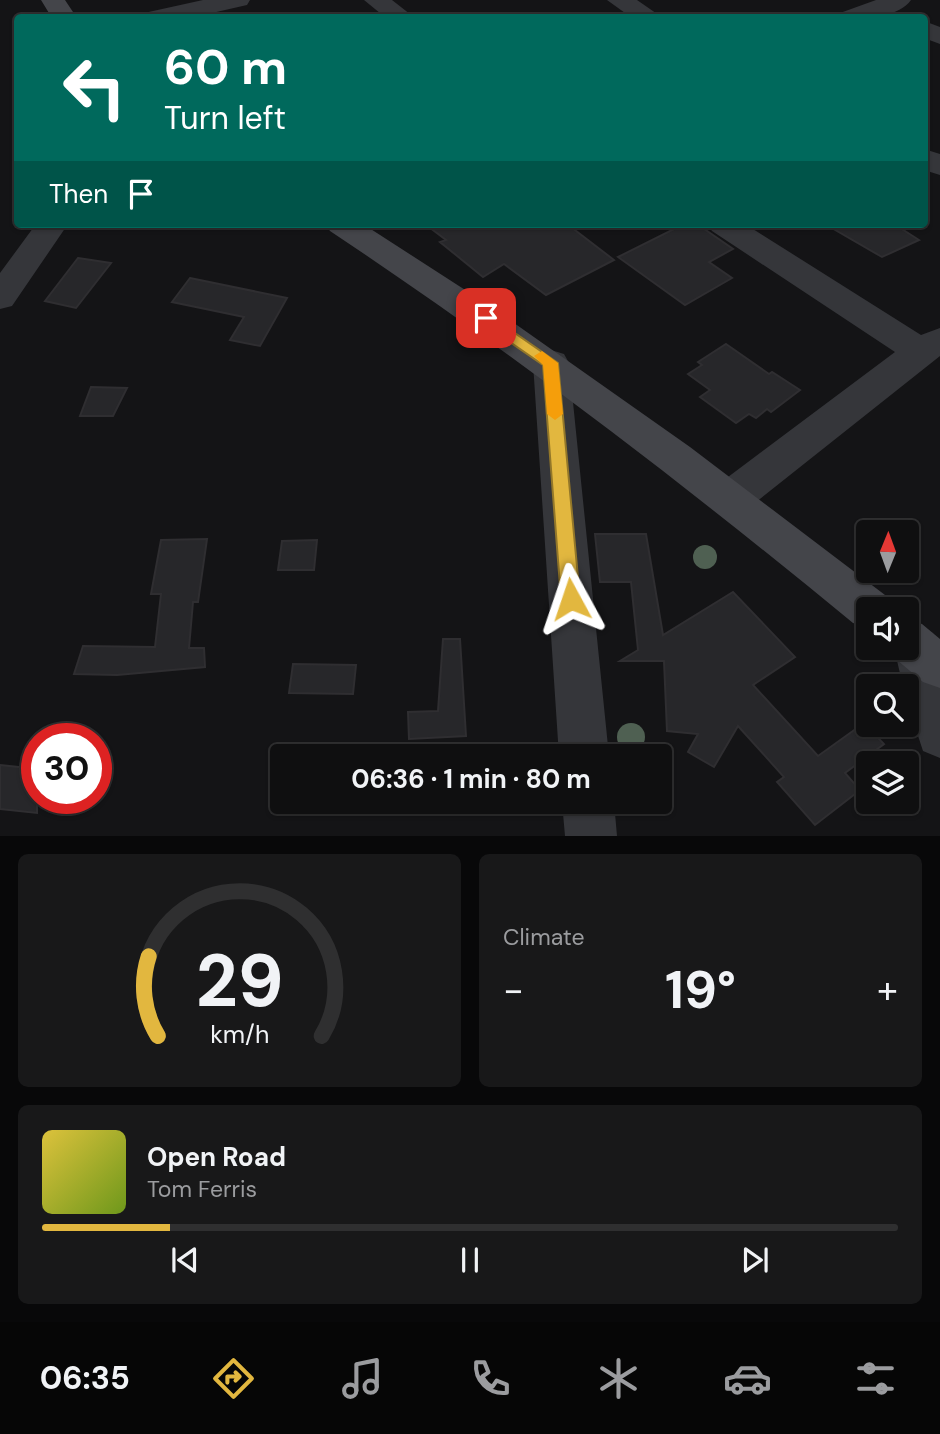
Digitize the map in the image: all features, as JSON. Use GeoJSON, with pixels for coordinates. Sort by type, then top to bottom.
{"type":"FeatureCollection","features":[{"type":"Feature","properties":{"kind":"street"},"geometry":{"type":"LineString","coordinates":[[172,14],[238,0]]}},
{"type":"Feature","properties":{"kind":"street"},"geometry":{"type":"LineString","coordinates":[[376,0],[397,14]]}},
{"type":"Feature","properties":{"kind":"street"},"geometry":{"type":"LineString","coordinates":[[619,0],[644,14]]}},
{"type":"Feature","properties":{"kind":"street"},"geometry":{"type":"LineString","coordinates":[[861,14],[884,6]]}},
{"type":"Feature","properties":{"kind":"street"},"geometry":{"type":"LineString","coordinates":[[0,298],[49,228]]}},
{"type":"Feature","properties":{"kind":"street"},"geometry":{"type":"LineString","coordinates":[[347,228],[551,363],[732,498],[856,598]]}},
{"type":"Feature","properties":{"kind":"street"},"geometry":{"type":"LineString","coordinates":[[730,228],[930,346],[732,498]]}},
{"type":"Feature","properties":{"kind":"street"},"geometry":{"type":"LineString","coordinates":[[551,363],[583,744]]}},
{"type":"Feature","properties":{"kind":"street"},"geometry":{"type":"LineString","coordinates":[[921,652],[940,734]]}},
{"type":"Feature","properties":{"kind":"street"},"geometry":{"type":"LineString","coordinates":[[589,814],[591,835]]}},
{"type":"Feature","properties":{"kind":"building"},"geometry":{"type":"Polygon","coordinates":[[[430,228],[572,228],[614,260],[546,295],[504,264],[483,277],[440,242],[446,240],[430,228]]]}},
{"type":"Feature","properties":{"kind":"building"},"geometry":{"type":"Polygon","coordinates":[[[676,228],[703,228],[733,249],[709,262],[732,278],[685,305],[618,257],[676,228]]]}},
{"type":"Feature","properties":{"kind":"building"},"geometry":{"type":"Polygon","coordinates":[[[832,228],[900,228],[919,240],[882,257],[832,228]]]}},
{"type":"Feature","properties":{"kind":"building"},"geometry":{"type":"Polygon","coordinates":[[[78,258],[111,263],[76,308],[45,301],[78,258]]]}},
{"type":"Feature","properties":{"kind":"building"},"geometry":{"type":"Polygon","coordinates":[[[190,278],[287,298],[260,346],[230,340],[244,317],[172,302],[190,278]]]}},
{"type":"Feature","properties":{"kind":"building"},"geometry":{"type":"Polygon","coordinates":[[[726,344],[769,374],[772,372],[800,390],[771,412],[767,409],[756,418],[749,414],[736,423],[700,397],[710,390],[688,374],[702,365],[698,362],[726,344]]]}},
{"type":"Feature","properties":{"kind":"building"},"geometry":{"type":"Polygon","coordinates":[[[91,387],[127,388],[113,416],[80,416],[91,387]]]}},
{"type":"Feature","properties":{"kind":"building"},"geometry":{"type":"Polygon","coordinates":[[[595,534],[646,534],[663,635],[733,592],[795,657],[753,685],[818,756],[856,729],[856,737],[877,737],[884,744],[875,751],[856,751],[856,765],[845,773],[856,785],[856,793],[815,825],[777,782],[784,777],[738,726],[714,767],[688,752],[698,734],[667,731],[664,661],[620,661],[638,650],[631,582],[600,582],[595,534]]]}},
{"type":"Feature","properties":{"kind":"building"},"geometry":{"type":"Polygon","coordinates":[[[207,539],[198,602],[193,602],[189,648],[204,648],[205,667],[117,675],[74,674],[83,646],[155,647],[161,594],[151,594],[161,540],[207,539]]]}},
{"type":"Feature","properties":{"kind":"building"},"geometry":{"type":"Polygon","coordinates":[[[317,540],[314,570],[278,570],[282,541],[317,540]]]}},
{"type":"Feature","properties":{"kind":"building"},"geometry":{"type":"Polygon","coordinates":[[[443,639],[460,639],[466,736],[409,739],[408,712],[438,711],[443,639]]]}},
{"type":"Feature","properties":{"kind":"building"},"geometry":{"type":"Polygon","coordinates":[[[293,664],[356,665],[353,694],[289,693],[293,664]]]}},
{"type":"Feature","properties":{"kind":"building"},"geometry":{"type":"Polygon","coordinates":[[[0,765],[21,767],[21,811],[0,809],[0,765]]]}},
{"type":"Feature","properties":{"kind":"slow traffic"},"geometry":{"type":"LineString","coordinates":[[542,356],[551,363],[555,414]]}},
{"type":"Feature","properties":{"kind":"route"},"geometry":{"type":"LineString","coordinates":[[486,318],[551,363],[571,599]]}}]}
